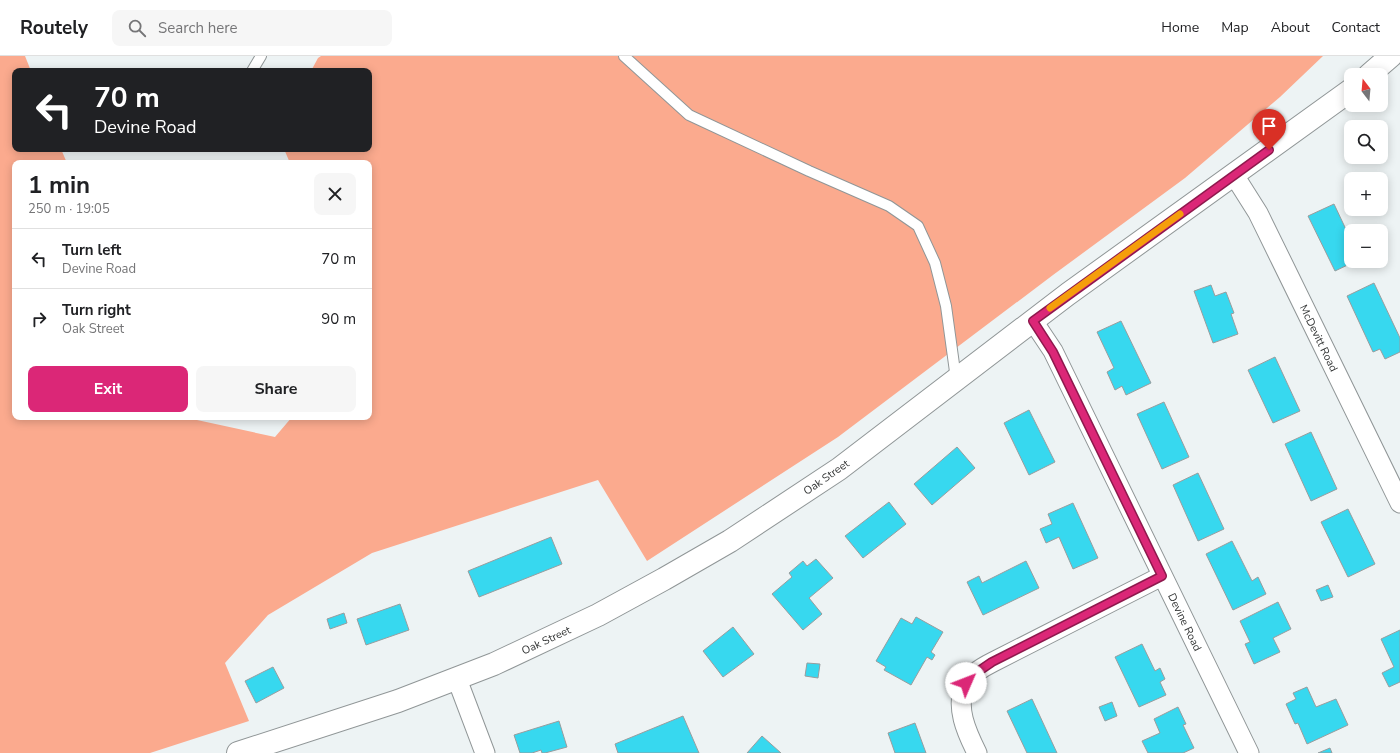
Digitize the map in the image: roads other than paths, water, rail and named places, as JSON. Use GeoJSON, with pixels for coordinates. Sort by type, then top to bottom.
{"type":"FeatureCollection","features":[{"type":"Feature","properties":{"kind":"street"},"geometry":{"type":"LineString","coordinates":[[1377,68],[1391,56]]}},
{"type":"Feature","properties":{"kind":"street","name":"Oak Street"},"geometry":{"type":"LineString","coordinates":[[238,753],[359,714],[457,678],[527,649],[598,615],[730,541],[839,469],[1033,321],[1344,95]]}},
{"type":"Feature","properties":{"kind":"street","name":"McDevitt Road"},"geometry":{"type":"LineString","coordinates":[[1234,175],[1258,213],[1400,503]]}},
{"type":"Feature","properties":{"kind":"street","name":"Devine Road"},"geometry":{"type":"LineString","coordinates":[[1033,321],[1053,352],[1249,753]]}},
{"type":"Feature","properties":{"kind":"street"},"geometry":{"type":"LineString","coordinates":[[977,753],[966,727],[962,704],[966,683],[973,675],[992,662],[1162,576]]}},
{"type":"Feature","properties":{"kind":"street"},"geometry":{"type":"LineString","coordinates":[[457,678],[485,753]]}},
{"type":"Feature","properties":{"kind":"lane"},"geometry":{"type":"LineString","coordinates":[[254,68],[261,56]]}},
{"type":"Feature","properties":{"kind":"lane"},"geometry":{"type":"LineString","coordinates":[[624,56],[689,115],[809,171],[889,206],[918,226],[935,263],[946,306],[956,380]]}}]}
